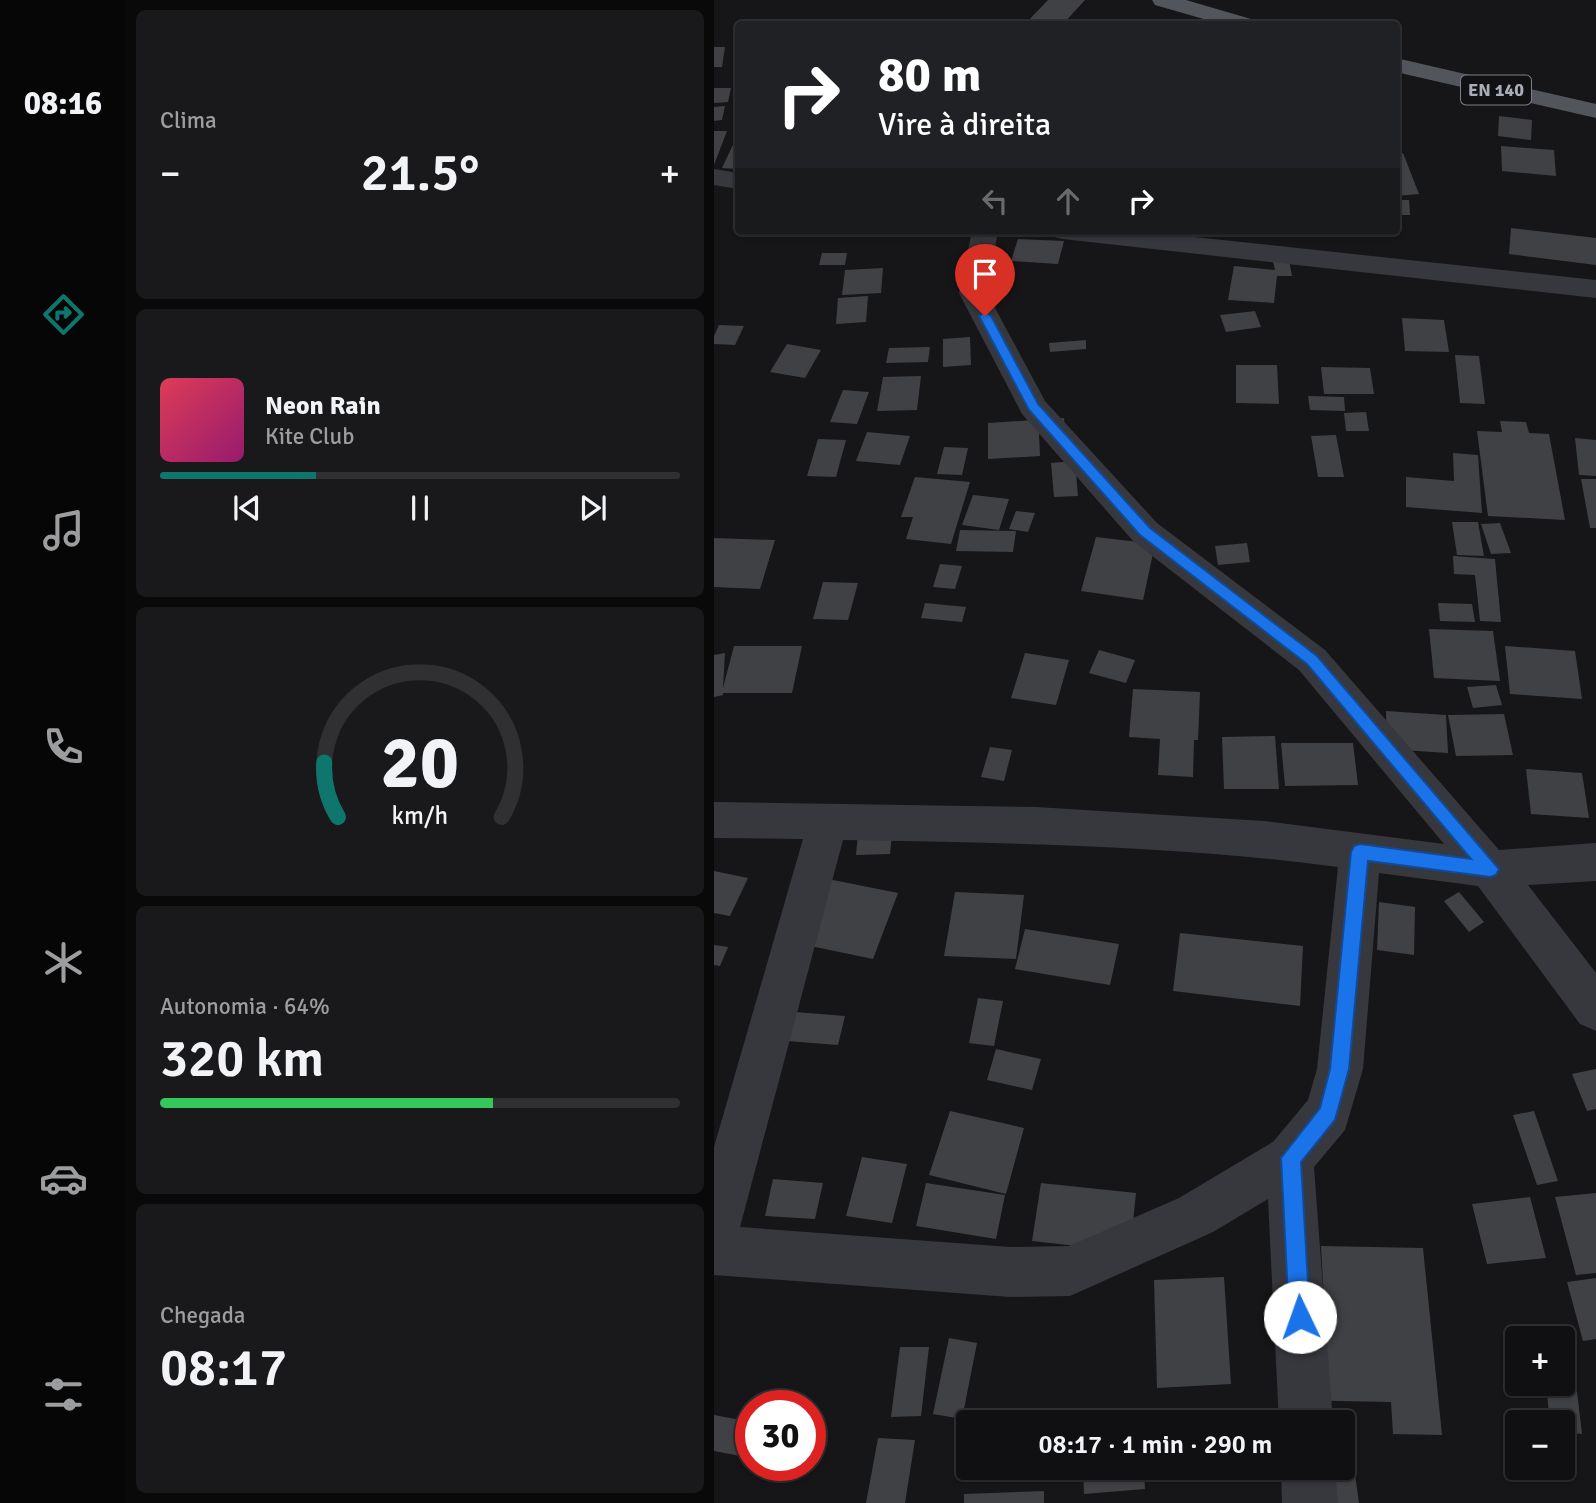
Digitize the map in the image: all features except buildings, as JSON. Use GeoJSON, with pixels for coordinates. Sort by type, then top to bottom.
{"type":"FeatureCollection","features":[{"type":"Feature","properties":{"kind":"main road"},"geometry":{"type":"LineString","coordinates":[[1163,0],[1233,21]]}},
{"type":"Feature","properties":{"kind":"main road","name":"EN 140"},"geometry":{"type":"LineString","coordinates":[[1400,66],[1596,111]]}},
{"type":"Feature","properties":{"kind":"street"},"geometry":{"type":"LineString","coordinates":[[714,177],[735,180]]}},
{"type":"Feature","properties":{"kind":"street"},"geometry":{"type":"LineString","coordinates":[[984,235],[973,293],[1033,407],[1145,531],[1312,660],[1490,869],[1596,1009]]}},
{"type":"Feature","properties":{"kind":"street"},"geometry":{"type":"LineString","coordinates":[[1100,235],[1596,289]]}},
{"type":"Feature","properties":{"kind":"street"},"geometry":{"type":"LineString","coordinates":[[714,820],[1036,825],[1264,839],[1490,869],[1596,862]]}},
{"type":"Feature","properties":{"kind":"street"},"geometry":{"type":"LineString","coordinates":[[714,1232],[828,822]]}},
{"type":"Feature","properties":{"kind":"street"},"geometry":{"type":"LineString","coordinates":[[714,1250],[1010,1272],[1070,1270],[1196,1215],[1290,1158],[1328,1113],[1340,1069],[1360,852]]}},
{"type":"Feature","properties":{"kind":"street"},"geometry":{"type":"LineString","coordinates":[[1290,1158],[1305,1410]]}},
{"type":"Feature","properties":{"kind":"street"},"geometry":{"type":"LineString","coordinates":[[1309,1480],[1310,1503]]}},
{"type":"Feature","properties":{"kind":"route"},"geometry":{"type":"LineString","coordinates":[[985,316],[1033,407],[1145,531],[1312,660],[1490,869],[1360,852],[1340,1069],[1328,1113],[1290,1158],[1300,1317]]}}]}
